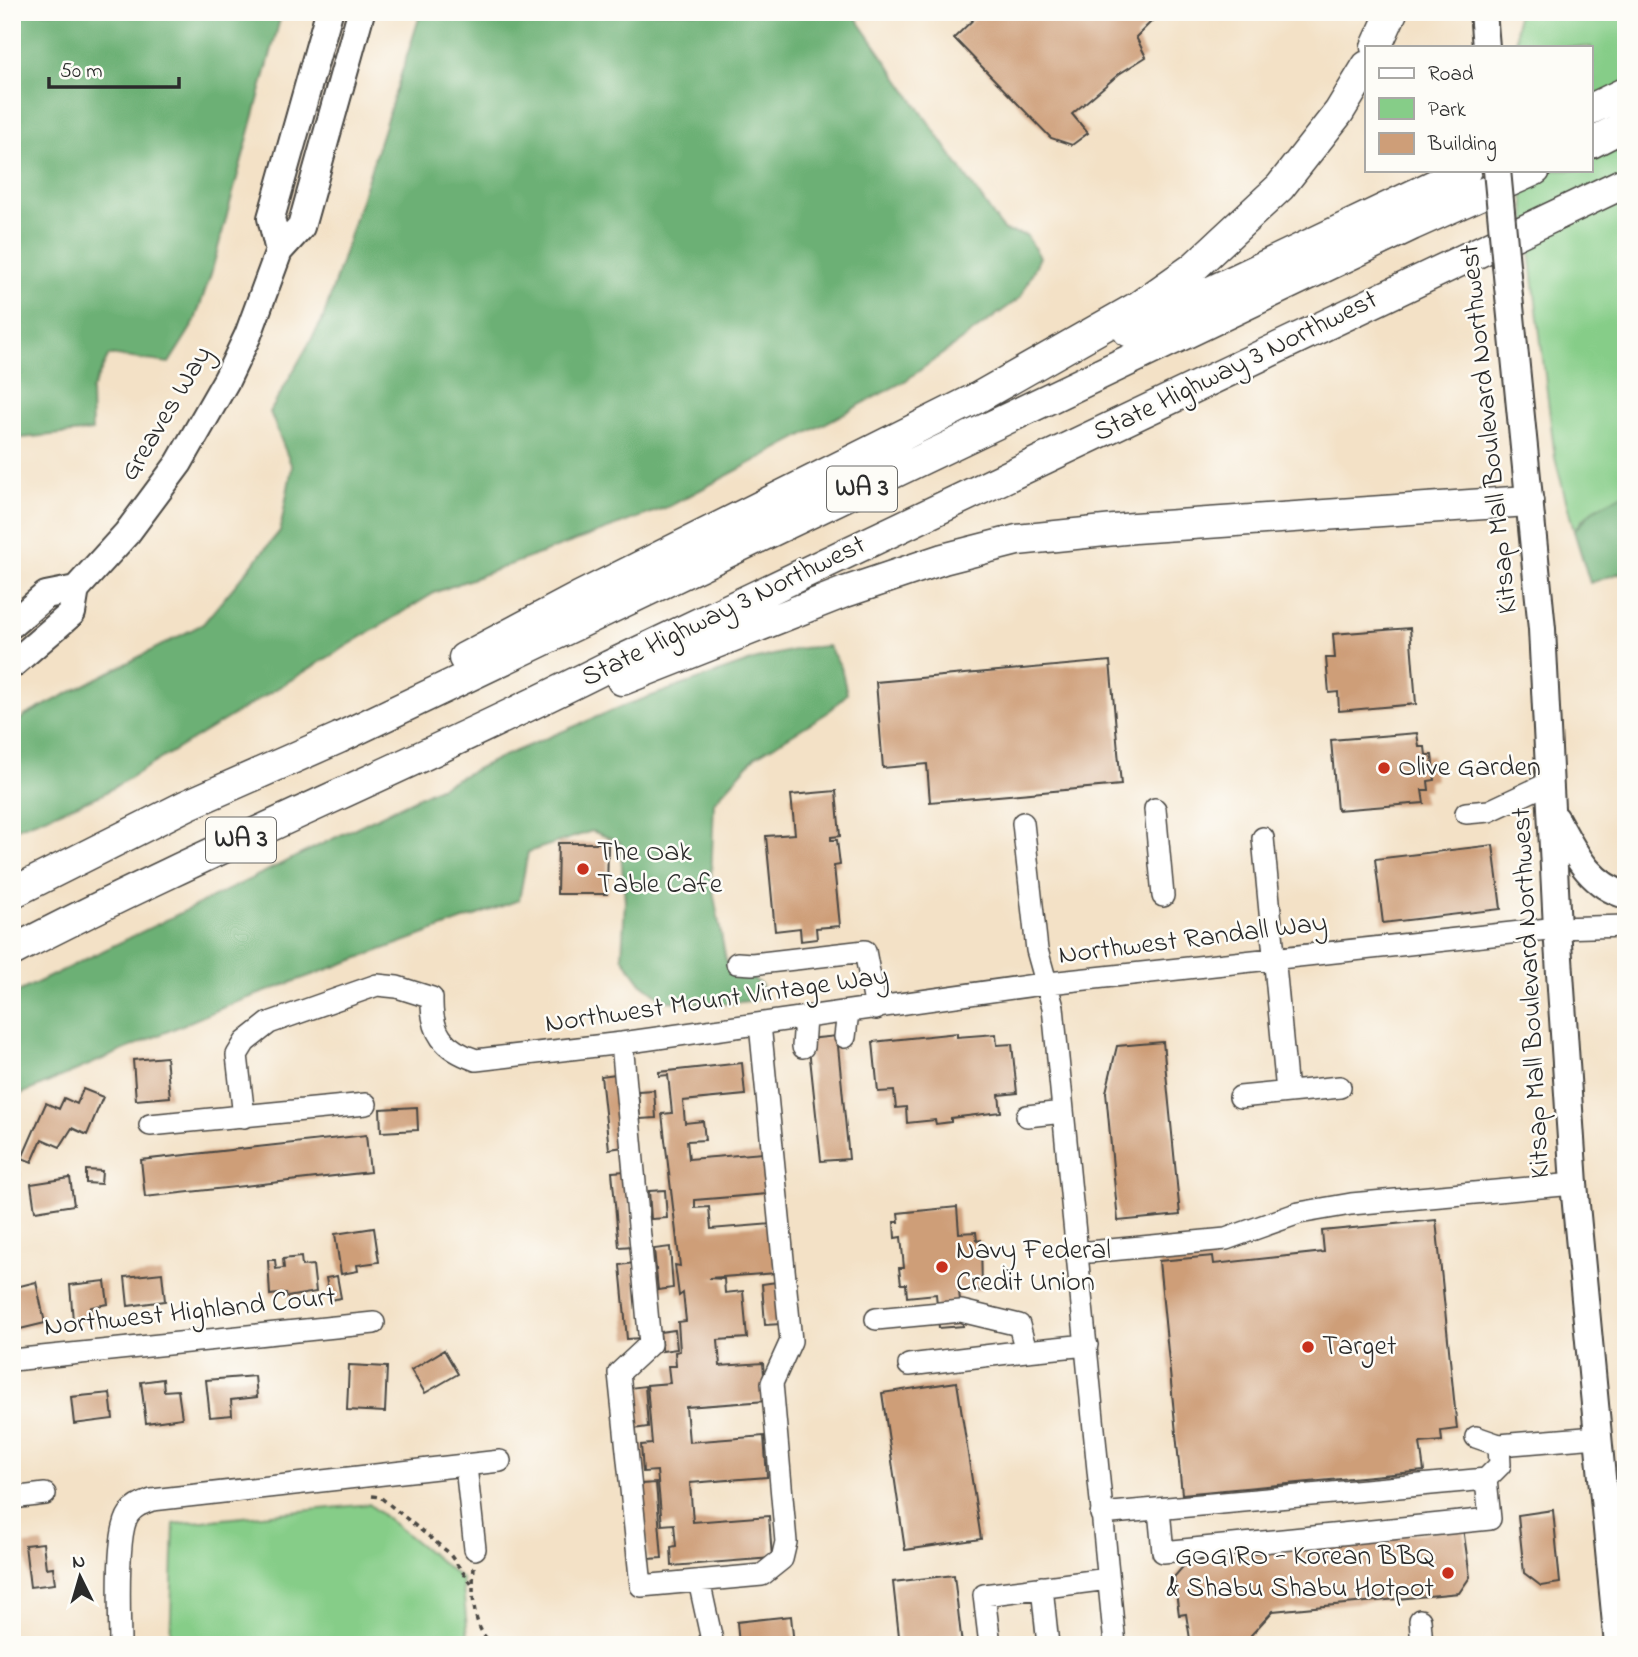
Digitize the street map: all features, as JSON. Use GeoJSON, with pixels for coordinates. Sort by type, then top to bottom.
{"type":"FeatureCollection","features":[{"type":"Feature","properties":{"kind":"highway"},"geometry":{"type":"LineString","coordinates":[[1376,46],[1392,12]]}},
{"type":"Feature","properties":{"kind":"highway"},"geometry":{"type":"LineString","coordinates":[[977,398],[1139,306],[1193,268],[1280,187],[1339,112],[1365,69]]}},
{"type":"Feature","properties":{"kind":"highway"},"geometry":{"type":"LineString","coordinates":[[1592,109],[1626,92]]}},
{"type":"Feature","properties":{"kind":"highway"},"geometry":{"type":"LineString","coordinates":[[1592,142],[1626,125]]}},
{"type":"Feature","properties":{"kind":"highway"},"geometry":{"type":"LineString","coordinates":[[187,805],[579,597],[977,398],[1127,332],[1462,172]]}},
{"type":"Feature","properties":{"kind":"highway","name":"State Highway 3 Northwest"},"geometry":{"type":"LineString","coordinates":[[12,893],[187,805],[339,738],[1412,225],[1531,172]]}},
{"type":"Feature","properties":{"kind":"highway","name":"State Highway 3 Northwest"},"geometry":{"type":"LineString","coordinates":[[12,951],[311,807],[474,735],[741,603],[1620,186]]}},
{"type":"Feature","properties":{"kind":"highway"},"geometry":{"type":"LineString","coordinates":[[474,735],[845,592],[992,545],[1042,536],[1134,528],[1528,501]]}},
{"type":"Feature","properties":{"kind":"main road"},"geometry":{"type":"LineString","coordinates":[[279,251],[271,218],[329,12]]}},
{"type":"Feature","properties":{"kind":"main road","name":"Greaves Way"},"geometry":{"type":"LineString","coordinates":[[12,665],[72,613],[76,589],[127,533],[179,463],[227,379],[248,335],[279,251],[301,227],[361,12]]}},
{"type":"Feature","properties":{"kind":"main road"},"geometry":{"type":"LineString","coordinates":[[1483,12],[1486,46]]}},
{"type":"Feature","properties":{"kind":"main road","name":"Kitsap Mall Boulevard Northwest"},"geometry":{"type":"LineString","coordinates":[[1497,172],[1542,629],[1557,928],[1574,1184],[1618,1645]]}},
{"type":"Feature","properties":{"kind":"main road"},"geometry":{"type":"LineString","coordinates":[[12,624],[46,595],[76,589]]}},
{"type":"Feature","properties":{"kind":"main road"},"geometry":{"type":"LineString","coordinates":[[1552,812],[1580,862],[1592,877],[1606,888],[1626,895]]}},
{"type":"Feature","properties":{"kind":"street"},"geometry":{"type":"LineString","coordinates":[[1466,813],[1489,811],[1550,782]]}},
{"type":"Feature","properties":{"kind":"street"},"geometry":{"type":"LineString","coordinates":[[1155,809],[1163,897]]}},
{"type":"Feature","properties":{"kind":"street"},"geometry":{"type":"LineString","coordinates":[[1023,823],[1035,937],[1049,983]]}},
{"type":"Feature","properties":{"kind":"street"},"geometry":{"type":"LineString","coordinates":[[1263,838],[1287,1092]]}},
{"type":"Feature","properties":{"kind":"street","name":"Northwest Randall Way"},"geometry":{"type":"LineString","coordinates":[[1115,1645],[1049,983],[1557,928],[1626,926]]}},
{"type":"Feature","properties":{"kind":"street"},"geometry":{"type":"LineString","coordinates":[[737,962],[752,964],[865,951],[876,1009]]}},
{"type":"Feature","properties":{"kind":"street","name":"Northwest Mount Vintage Way"},"geometry":{"type":"LineString","coordinates":[[244,1117],[237,1055],[245,1042],[269,1023],[377,985],[432,998],[431,1011],[439,1037],[454,1053],[475,1060],[876,1009],[1049,983]]}},
{"type":"Feature","properties":{"kind":"street"},"geometry":{"type":"LineString","coordinates":[[845,1037],[848,1012]]}},
{"type":"Feature","properties":{"kind":"street"},"geometry":{"type":"LineString","coordinates":[[803,1047],[805,1018]]}},
{"type":"Feature","properties":{"kind":"street"},"geometry":{"type":"LineString","coordinates":[[622,1043],[650,1344],[619,1373],[641,1586],[762,1575],[782,1559],[786,1542],[772,1383],[791,1341],[760,1024]]}},
{"type":"Feature","properties":{"kind":"street"},"geometry":{"type":"LineString","coordinates":[[1240,1097],[1340,1087]]}},
{"type":"Feature","properties":{"kind":"street"},"geometry":{"type":"LineString","coordinates":[[149,1125],[366,1104]]}},
{"type":"Feature","properties":{"kind":"street"},"geometry":{"type":"LineString","coordinates":[[1027,1116],[1063,1112]]}},
{"type":"Feature","properties":{"kind":"street"},"geometry":{"type":"LineString","coordinates":[[1078,1253],[1226,1239],[1299,1213],[1350,1204],[1574,1184]]}},
{"type":"Feature","properties":{"kind":"street"},"geometry":{"type":"LineString","coordinates":[[876,1319],[961,1311],[1019,1325],[1026,1351]]}},
{"type":"Feature","properties":{"kind":"street","name":"Northwest Highland Court"},"geometry":{"type":"LineString","coordinates":[[12,1360],[374,1324]]}},
{"type":"Feature","properties":{"kind":"street"},"geometry":{"type":"LineString","coordinates":[[909,1365],[1087,1345]]}},
{"type":"Feature","properties":{"kind":"street"},"geometry":{"type":"LineString","coordinates":[[1476,1437],[1499,1445],[1597,1437]]}},
{"type":"Feature","properties":{"kind":"street"},"geometry":{"type":"LineString","coordinates":[[1101,1514],[1486,1479],[1500,1465],[1499,1445]]}},
{"type":"Feature","properties":{"kind":"street"},"geometry":{"type":"LineString","coordinates":[[120,1645],[121,1545],[127,1516],[136,1506],[152,1500],[500,1461]]}},
{"type":"Feature","properties":{"kind":"street"},"geometry":{"type":"LineString","coordinates":[[466,1466],[475,1554]]}},
{"type":"Feature","properties":{"kind":"street"},"geometry":{"type":"LineString","coordinates":[[1159,1510],[1163,1552],[1490,1519],[1486,1479]]}},
{"type":"Feature","properties":{"kind":"street"},"geometry":{"type":"LineString","coordinates":[[12,1499],[45,1494]]}},
{"type":"Feature","properties":{"kind":"street"},"geometry":{"type":"LineString","coordinates":[[990,1645],[984,1595],[1108,1579]]}},
{"type":"Feature","properties":{"kind":"street"},"geometry":{"type":"LineString","coordinates":[[699,1581],[713,1645]]}},
{"type":"Feature","properties":{"kind":"street"},"geometry":{"type":"LineString","coordinates":[[1042,1587],[1048,1645]]}},
{"type":"Feature","properties":{"kind":"street"},"geometry":{"type":"LineString","coordinates":[[1420,1620],[1422,1645]]}},
{"type":"Feature","properties":{"kind":"path"},"geometry":{"type":"LineString","coordinates":[[360,1497],[380,1497],[423,1531],[448,1552],[472,1586]]}},
{"type":"Feature","properties":{"kind":"path"},"geometry":{"type":"LineString","coordinates":[[475,1554],[472,1586],[482,1633],[494,1645]]}},
{"type":"Feature","properties":{"kind":"green space"},"geometry":{"type":"Polygon","coordinates":[[[12,12],[282,12],[211,274],[194,323],[169,363],[109,355],[91,391],[92,431],[12,439],[12,12]]]}},
{"type":"Feature","properties":{"kind":"green space"},"geometry":{"type":"Polygon","coordinates":[[[421,12],[852,12],[1004,231],[1026,235],[1040,257],[1020,298],[905,381],[670,506],[436,592],[101,795],[12,830],[12,726],[26,715],[203,624],[280,531],[292,467],[270,412],[323,319],[421,12]]]}},
{"type":"Feature","properties":{"kind":"green space"},"geometry":{"type":"Polygon","coordinates":[[[1517,12],[1626,12],[1626,493],[1583,519],[1574,531],[1555,458],[1520,172],[1592,172],[1592,46],[1516,46],[1517,12]]]}},
{"type":"Feature","properties":{"kind":"green space"},"geometry":{"type":"Polygon","coordinates":[[[1626,493],[1626,571],[1590,583],[1574,531],[1594,509],[1626,493]]]}},
{"type":"Feature","properties":{"kind":"green space"},"geometry":{"type":"Polygon","coordinates":[[[828,646],[841,667],[847,694],[827,713],[755,757],[714,802],[711,880],[726,961],[762,985],[756,1000],[724,1004],[665,1001],[641,983],[622,957],[625,901],[620,842],[592,831],[528,852],[519,900],[229,1005],[12,1098],[12,995],[499,758],[623,706],[757,659],[802,648],[828,646]]]}},
{"type":"Feature","properties":{"kind":"green space"},"geometry":{"type":"Polygon","coordinates":[[[369,1504],[462,1579],[469,1645],[170,1645],[174,1524],[369,1504]]]}},
{"type":"Feature","properties":{"kind":"building"},"geometry":{"type":"Polygon","coordinates":[[[981,12],[1161,12],[1136,37],[1146,57],[1119,74],[1072,114],[1088,133],[1072,145],[1051,138],[954,38],[981,12]]]}},
{"type":"Feature","properties":{"kind":"building"},"geometry":{"type":"Polygon","coordinates":[[[1410,628],[1416,704],[1339,711],[1338,692],[1329,693],[1326,658],[1335,658],[1333,634],[1410,628]]]}},
{"type":"Feature","properties":{"kind":"building"},"geometry":{"type":"Polygon","coordinates":[[[1110,661],[1121,785],[930,802],[927,764],[883,768],[876,682],[1110,661]]]}},
{"type":"Feature","properties":{"kind":"building","name":"Olive Garden"},"geometry":{"type":"Polygon","coordinates":[[[1417,733],[1419,747],[1425,747],[1426,755],[1432,755],[1435,780],[1428,781],[1429,790],[1422,790],[1424,803],[1337,810],[1331,740],[1417,733]]]}},
{"type":"Feature","properties":{"kind":"building"},"geometry":{"type":"Polygon","coordinates":[[[836,791],[840,836],[831,837],[831,840],[837,840],[840,865],[834,866],[840,926],[816,928],[817,939],[801,941],[800,928],[775,931],[766,836],[795,834],[791,795],[836,791]]]}},
{"type":"Feature","properties":{"kind":"building","name":"The Oak Table Cafe"},"geometry":{"type":"Polygon","coordinates":[[[558,843],[608,843],[607,894],[557,894],[558,843]]]}},
{"type":"Feature","properties":{"kind":"building"},"geometry":{"type":"Polygon","coordinates":[[[1493,845],[1501,909],[1383,923],[1375,859],[1493,845]]]}},
{"type":"Feature","properties":{"kind":"building"},"geometry":{"type":"Polygon","coordinates":[[[957,1033],[957,1037],[996,1034],[997,1045],[1012,1044],[1017,1093],[999,1095],[1001,1112],[951,1118],[951,1122],[936,1124],[935,1120],[907,1123],[906,1107],[896,1108],[894,1091],[878,1092],[873,1042],[957,1033]]]}},
{"type":"Feature","properties":{"kind":"building"},"geometry":{"type":"Polygon","coordinates":[[[837,1036],[849,1159],[821,1161],[808,1039],[837,1036]]]}},
{"type":"Feature","properties":{"kind":"building"},"geometry":{"type":"Polygon","coordinates":[[[1163,1042],[1180,1215],[1118,1221],[1106,1092],[1117,1046],[1163,1042]]]}},
{"type":"Feature","properties":{"kind":"building"},"geometry":{"type":"Polygon","coordinates":[[[166,1057],[170,1097],[136,1100],[133,1060],[166,1057]]]}},
{"type":"Feature","properties":{"kind":"building"},"geometry":{"type":"Polygon","coordinates":[[[742,1063],[745,1095],[683,1101],[685,1123],[703,1121],[705,1140],[687,1141],[689,1159],[763,1153],[767,1194],[695,1200],[695,1208],[709,1207],[711,1229],[772,1224],[776,1273],[709,1278],[724,1279],[725,1293],[743,1291],[747,1338],[718,1340],[720,1366],[763,1363],[766,1401],[686,1407],[689,1442],[764,1436],[767,1477],[690,1483],[693,1522],[769,1516],[772,1558],[672,1566],[671,1547],[676,1546],[674,1524],[662,1525],[657,1471],[643,1472],[641,1445],[652,1444],[647,1385],[670,1383],[668,1366],[676,1366],[675,1352],[680,1351],[678,1322],[686,1321],[683,1293],[679,1296],[675,1265],[680,1266],[662,1114],[672,1113],[668,1075],[659,1076],[659,1072],[742,1063]]]}},
{"type":"Feature","properties":{"kind":"building"},"geometry":{"type":"Polygon","coordinates":[[[616,1074],[624,1147],[609,1149],[601,1076],[616,1074]]]}},
{"type":"Feature","properties":{"kind":"building"},"geometry":{"type":"Polygon","coordinates":[[[83,1089],[103,1097],[87,1135],[72,1128],[60,1147],[42,1139],[32,1162],[22,1158],[46,1103],[59,1109],[64,1098],[77,1104],[83,1089]]]}},
{"type":"Feature","properties":{"kind":"building"},"geometry":{"type":"Polygon","coordinates":[[[654,1090],[656,1118],[640,1119],[638,1091],[654,1090]]]}},
{"type":"Feature","properties":{"kind":"building"},"geometry":{"type":"Polygon","coordinates":[[[417,1107],[418,1130],[381,1132],[380,1109],[417,1107]]]}},
{"type":"Feature","properties":{"kind":"building"},"geometry":{"type":"Polygon","coordinates":[[[366,1135],[370,1172],[145,1197],[141,1160],[366,1135]]]}},
{"type":"Feature","properties":{"kind":"building"},"geometry":{"type":"Polygon","coordinates":[[[86,1170],[102,1171],[101,1184],[86,1183],[86,1170]]]}},
{"type":"Feature","properties":{"kind":"building"},"geometry":{"type":"Polygon","coordinates":[[[12,1171],[21,1173],[18,1192],[12,1191],[12,1171]]]}},
{"type":"Feature","properties":{"kind":"building"},"geometry":{"type":"Polygon","coordinates":[[[626,1171],[633,1246],[619,1247],[612,1172],[626,1171]]]}},
{"type":"Feature","properties":{"kind":"building"},"geometry":{"type":"Polygon","coordinates":[[[70,1178],[74,1205],[35,1211],[31,1184],[70,1178]]]}},
{"type":"Feature","properties":{"kind":"building"},"geometry":{"type":"Polygon","coordinates":[[[665,1190],[667,1218],[651,1219],[649,1191],[665,1190]]]}},
{"type":"Feature","properties":{"kind":"building","name":"Navy Federal Credit Union"},"geometry":{"type":"Polygon","coordinates":[[[957,1207],[959,1233],[976,1232],[977,1241],[981,1240],[982,1290],[959,1292],[963,1326],[939,1328],[936,1294],[907,1297],[906,1284],[901,1284],[899,1268],[904,1268],[901,1237],[895,1238],[894,1222],[899,1222],[898,1213],[957,1207]]]}},
{"type":"Feature","properties":{"kind":"building","name":"Target"},"geometry":{"type":"Polygon","coordinates":[[[1436,1220],[1457,1429],[1441,1431],[1442,1441],[1420,1443],[1424,1471],[1182,1494],[1159,1261],[1213,1256],[1214,1264],[1324,1252],[1322,1231],[1436,1220]]]}},
{"type":"Feature","properties":{"kind":"building"},"geometry":{"type":"Polygon","coordinates":[[[374,1228],[379,1262],[357,1265],[358,1271],[341,1274],[335,1234],[374,1228]]]}},
{"type":"Feature","properties":{"kind":"building"},"geometry":{"type":"Polygon","coordinates":[[[670,1247],[673,1288],[658,1290],[654,1249],[670,1247]]]}},
{"type":"Feature","properties":{"kind":"building"},"geometry":{"type":"Polygon","coordinates":[[[301,1257],[302,1266],[313,1265],[316,1292],[287,1297],[286,1293],[270,1295],[268,1260],[275,1260],[276,1269],[284,1268],[283,1259],[301,1257]]]}},
{"type":"Feature","properties":{"kind":"building"},"geometry":{"type":"Polygon","coordinates":[[[634,1263],[641,1338],[627,1339],[620,1265],[634,1263]]]}},
{"type":"Feature","properties":{"kind":"building"},"geometry":{"type":"Polygon","coordinates":[[[162,1273],[165,1301],[128,1306],[125,1277],[162,1273]]]}},
{"type":"Feature","properties":{"kind":"building"},"geometry":{"type":"Polygon","coordinates":[[[337,1276],[341,1298],[330,1300],[326,1278],[337,1276]]]}},
{"type":"Feature","properties":{"kind":"building"},"geometry":{"type":"Polygon","coordinates":[[[105,1281],[108,1304],[91,1307],[90,1317],[73,1320],[70,1285],[105,1281]]]}},
{"type":"Feature","properties":{"kind":"building"},"geometry":{"type":"Polygon","coordinates":[[[36,1282],[45,1323],[16,1330],[12,1288],[36,1282]]]}},
{"type":"Feature","properties":{"kind":"building"},"geometry":{"type":"Polygon","coordinates":[[[777,1282],[781,1324],[765,1325],[762,1284],[777,1282]]]}},
{"type":"Feature","properties":{"kind":"building"},"geometry":{"type":"Polygon","coordinates":[[[675,1330],[677,1349],[662,1351],[660,1332],[675,1330]]]}},
{"type":"Feature","properties":{"kind":"building"},"geometry":{"type":"Polygon","coordinates":[[[444,1350],[458,1374],[425,1393],[411,1370],[444,1350]]]}},
{"type":"Feature","properties":{"kind":"building"},"geometry":{"type":"Polygon","coordinates":[[[349,1365],[387,1367],[385,1412],[347,1410],[349,1365]]]}},
{"type":"Feature","properties":{"kind":"building"},"geometry":{"type":"Polygon","coordinates":[[[255,1376],[257,1397],[231,1400],[232,1415],[210,1417],[206,1380],[255,1376]]]}},
{"type":"Feature","properties":{"kind":"building"},"geometry":{"type":"Polygon","coordinates":[[[163,1379],[164,1391],[178,1390],[182,1418],[146,1423],[141,1382],[163,1379]]]}},
{"type":"Feature","properties":{"kind":"building"},"geometry":{"type":"Polygon","coordinates":[[[957,1382],[981,1539],[905,1550],[882,1393],[957,1382]]]}},
{"type":"Feature","properties":{"kind":"building"},"geometry":{"type":"Polygon","coordinates":[[[645,1386],[648,1427],[633,1429],[629,1388],[645,1386]]]}},
{"type":"Feature","properties":{"kind":"building"},"geometry":{"type":"Polygon","coordinates":[[[110,1393],[113,1419],[74,1424],[71,1397],[110,1393]]]}},
{"type":"Feature","properties":{"kind":"building"},"geometry":{"type":"Polygon","coordinates":[[[656,1483],[662,1558],[648,1559],[641,1484],[656,1483]]]}},
{"type":"Feature","properties":{"kind":"building"},"geometry":{"type":"Polygon","coordinates":[[[1553,1510],[1560,1583],[1541,1586],[1524,1573],[1518,1515],[1553,1510]]]}},
{"type":"Feature","properties":{"kind":"building"},"geometry":{"type":"Polygon","coordinates":[[[1463,1528],[1470,1577],[1459,1593],[1273,1611],[1251,1635],[1252,1645],[1191,1645],[1186,1614],[1179,1615],[1174,1577],[1187,1562],[1463,1528]]]}},
{"type":"Feature","properties":{"kind":"building"},"geometry":{"type":"Polygon","coordinates":[[[43,1543],[46,1568],[53,1567],[55,1584],[30,1587],[25,1545],[43,1543]]]}},
{"type":"Feature","properties":{"kind":"building"},"geometry":{"type":"Polygon","coordinates":[[[954,1575],[962,1645],[900,1645],[893,1582],[954,1575]]]}},
{"type":"Feature","properties":{"kind":"building"},"geometry":{"type":"Polygon","coordinates":[[[791,1616],[794,1645],[739,1645],[737,1622],[791,1616]]]}},
{"type":"Feature","properties":{"kind":"place","name":"Olive Garden"},"geometry":{"type":"Point","coordinates":[1384,768]}},
{"type":"Feature","properties":{"kind":"place","name":"The Oak Table Cafe"},"geometry":{"type":"Point","coordinates":[583,869]}},
{"type":"Feature","properties":{"kind":"place","name":"Navy Federal Credit Union"},"geometry":{"type":"Point","coordinates":[942,1267]}},
{"type":"Feature","properties":{"kind":"place","name":"Target"},"geometry":{"type":"Point","coordinates":[1308,1347]}},
{"type":"Feature","properties":{"kind":"place","name":"GOGIRO - Korean BBQ & Shabu Shabu Hotpot"},"geometry":{"type":"Point","coordinates":[1448,1573]}}]}
